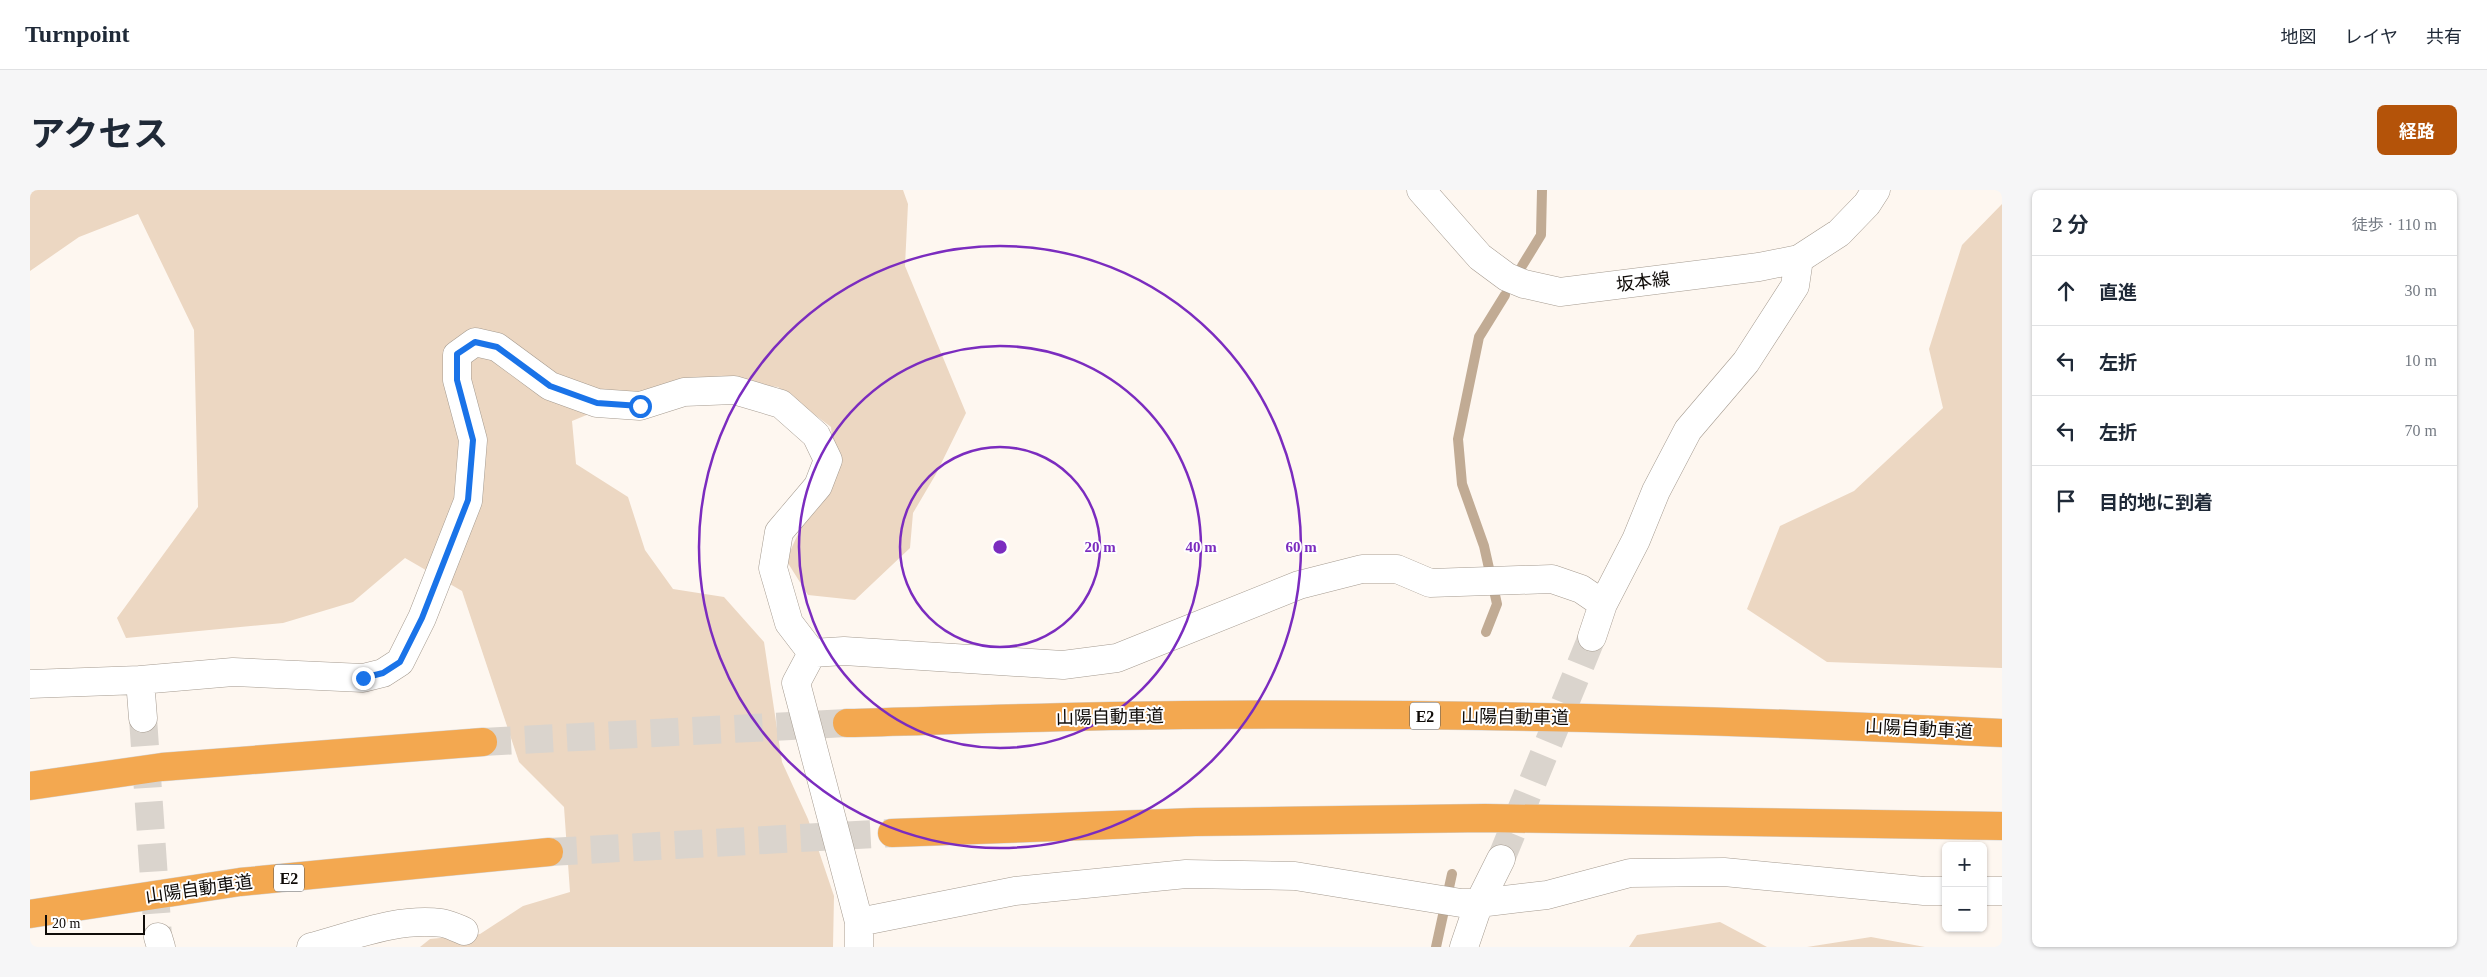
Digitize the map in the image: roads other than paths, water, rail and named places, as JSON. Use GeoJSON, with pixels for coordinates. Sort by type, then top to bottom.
{"type":"FeatureCollection","features":[{"type":"Feature","properties":{"kind":"highway","name":"山陽自動車道"},"geometry":{"type":"LineString","coordinates":[[847,723],[1183,715],[1496,716],[1793,723],[2002,733]]}},
{"type":"Feature","properties":{"kind":"highway"},"geometry":{"type":"LineString","coordinates":[[30,786],[162,767],[483,742]]}},
{"type":"Feature","properties":{"kind":"highway"},"geometry":{"type":"LineString","coordinates":[[892,833],[1195,822],[1485,818],[2002,826]]}},
{"type":"Feature","properties":{"kind":"highway","name":"山陽自動車道"},"geometry":{"type":"LineString","coordinates":[[30,914],[240,882],[549,852]]}},
{"type":"Feature","properties":{"kind":"street","name":"坂本線"},"geometry":{"type":"LineString","coordinates":[[1421,190],[1480,257],[1500,272],[1524,284],[1560,292],[1759,267],[1800,259],[1839,232],[1867,204],[1876,190]]}},
{"type":"Feature","properties":{"kind":"street"},"geometry":{"type":"LineString","coordinates":[[1592,637],[1603,604],[1636,540],[1656,491],[1688,430],[1746,362],[1795,286],[1800,259]]}},
{"type":"Feature","properties":{"kind":"street"},"geometry":{"type":"LineString","coordinates":[[30,684],[140,680],[233,672],[363,678],[383,673],[400,662],[422,618],[468,500],[473,440],[457,380],[457,354],[475,342],[497,347],[550,386],[597,403],[640,406],[684,392],[734,390],[781,404],[816,435],[828,460],[818,486],[779,532],[773,568],[789,624],[812,653]]}},
{"type":"Feature","properties":{"kind":"street"},"geometry":{"type":"LineString","coordinates":[[812,653],[844,651],[1063,665],[1117,658],[1299,585],[1362,569],[1397,569],[1430,583],[1552,578],[1581,589],[1603,604]]}},
{"type":"Feature","properties":{"kind":"street"},"geometry":{"type":"LineString","coordinates":[[812,653],[796,683],[859,934],[1015,891],[1186,874],[1295,876],[1430,899],[1470,903],[1547,895],[1630,873],[1724,872],[1924,891],[1942,891]]}},
{"type":"Feature","properties":{"kind":"street"},"geometry":{"type":"LineString","coordinates":[[140,680],[143,718]]}},
{"type":"Feature","properties":{"kind":"street"},"geometry":{"type":"LineString","coordinates":[[1464,947],[1470,903],[1501,859]]}},
{"type":"Feature","properties":{"kind":"street"},"geometry":{"type":"LineString","coordinates":[[1987,891],[2002,891]]}},
{"type":"Feature","properties":{"kind":"street"},"geometry":{"type":"LineString","coordinates":[[311,947],[391,925],[423,922],[444,923],[464,931]]}},
{"type":"Feature","properties":{"kind":"waterway"},"geometry":{"type":"LineString","coordinates":[[1522,266],[1541,235],[1542,190]]}},
{"type":"Feature","properties":{"kind":"waterway"},"geometry":{"type":"LineString","coordinates":[[1486,632],[1497,604],[1484,546],[1462,484],[1458,439],[1479,337],[1505,295]]}},
{"type":"Feature","properties":{"kind":"waterway"},"geometry":{"type":"LineString","coordinates":[[1436,947],[1452,874]]}},
{"type":"Feature","properties":{"kind":"tunnel"},"geometry":{"type":"LineString","coordinates":[[1501,859],[1592,637]]}},
{"type":"Feature","properties":{"kind":"tunnel"},"geometry":{"type":"LineString","coordinates":[[143,718],[158,937]]}},
{"type":"Feature","properties":{"kind":"tunnel"},"geometry":{"type":"LineString","coordinates":[[483,742],[847,723]]}},
{"type":"Feature","properties":{"kind":"tunnel"},"geometry":{"type":"LineString","coordinates":[[549,852],[892,833]]}}]}
